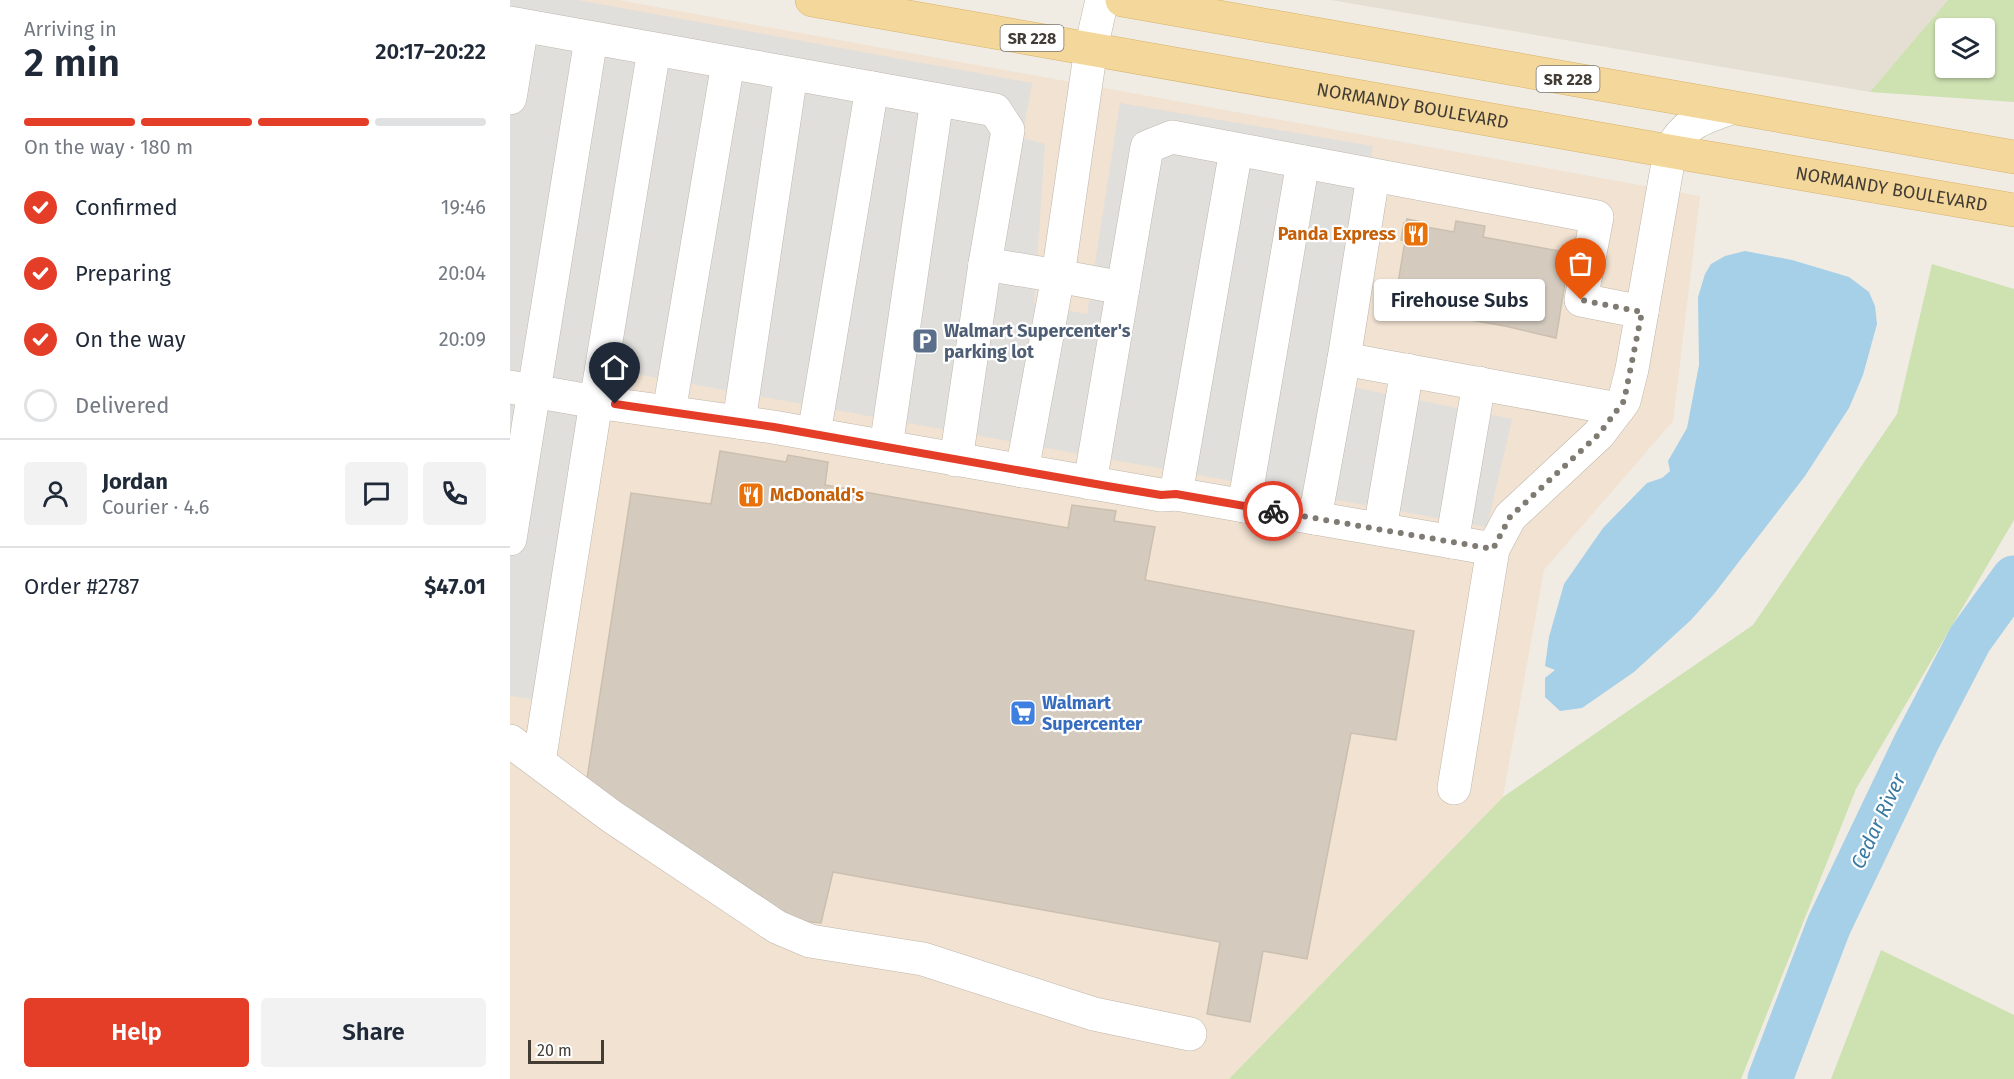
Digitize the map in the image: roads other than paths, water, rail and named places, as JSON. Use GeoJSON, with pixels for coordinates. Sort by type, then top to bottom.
{"type":"FeatureCollection","features":[{"type":"Feature","properties":{"kind":"main road","name":"NORMANDY BOULEVARD"},"geometry":{"type":"LineString","coordinates":[[812,0],[1670,152],[2014,210]]}},
{"type":"Feature","properties":{"kind":"main road","name":"SR 228"},"geometry":{"type":"LineString","coordinates":[[1122,0],[2014,157]]}},
{"type":"Feature","properties":{"kind":"street"},"geometry":{"type":"LineString","coordinates":[[1022,471],[1058,276],[1091,48],[1102,0]]}},
{"type":"Feature","properties":{"kind":"street"},"geometry":{"type":"LineString","coordinates":[[510,98],[516,25],[995,110],[1008,130],[985,264],[956,460]]}},
{"type":"Feature","properties":{"kind":"street"},"geometry":{"type":"LineString","coordinates":[[510,539],[523,389],[591,39]]}},
{"type":"Feature","properties":{"kind":"street"},"geometry":{"type":"LineString","coordinates":[[538,762],[654,50]]}},
{"type":"Feature","properties":{"kind":"street"},"geometry":{"type":"LineString","coordinates":[[669,412],[728,63]]}},
{"type":"Feature","properties":{"kind":"street"},"geometry":{"type":"LineString","coordinates":[[740,422],[791,74]]}},
{"type":"Feature","properties":{"kind":"street"},"geometry":{"type":"LineString","coordinates":[[814,434],[872,88]]}},
{"type":"Feature","properties":{"kind":"street"},"geometry":{"type":"LineString","coordinates":[[886,447],[937,100]]}},
{"type":"Feature","properties":{"kind":"street"},"geometry":{"type":"LineString","coordinates":[[1454,788],[1493,549],[1510,517],[1599,434],[1624,401],[1670,152],[1678,136],[1694,123],[1731,108]]}},
{"type":"Feature","properties":{"kind":"street"},"geometry":{"type":"LineString","coordinates":[[1090,483],[1148,147],[1172,137],[1596,217],[1581,300],[1642,312]]}},
{"type":"Feature","properties":{"kind":"street"},"geometry":{"type":"LineString","coordinates":[[1176,494],[1236,150]]}},
{"type":"Feature","properties":{"kind":"street"},"geometry":{"type":"LineString","coordinates":[[1244,506],[1303,162]]}},
{"type":"Feature","properties":{"kind":"street"},"geometry":{"type":"LineString","coordinates":[[1315,518],[1344,359],[1373,176]]}},
{"type":"Feature","properties":{"kind":"street"},"geometry":{"type":"LineString","coordinates":[[985,264],[1123,288]]}},
{"type":"Feature","properties":{"kind":"street"},"geometry":{"type":"LineString","coordinates":[[1344,359],[1618,409]]}},
{"type":"Feature","properties":{"kind":"street"},"geometry":{"type":"LineString","coordinates":[[1380,530],[1407,370]]}},
{"type":"Feature","properties":{"kind":"street"},"geometry":{"type":"LineString","coordinates":[[1452,542],[1479,383]]}},
{"type":"Feature","properties":{"kind":"street"},"geometry":{"type":"LineString","coordinates":[[523,389],[814,434],[1090,483],[1161,495],[1176,494],[1493,549]]}},
{"type":"Feature","properties":{"kind":"street"},"geometry":{"type":"LineString","coordinates":[[510,741],[611,816],[777,927],[788,932],[810,941],[922,959],[1094,1014],[1190,1034]]}},
{"type":"Feature","properties":{"kind":"water"},"geometry":{"type":"Polygon","coordinates":[[[1745,251],[1792,260],[1849,277],[1869,292],[1875,306],[1877,324],[1863,375],[1849,408],[1805,476],[1714,594],[1691,620],[1634,672],[1582,708],[1560,711],[1545,697],[1545,678],[1555,670],[1545,666],[1549,637],[1564,584],[1603,528],[1647,483],[1662,478],[1670,471],[1668,461],[1687,428],[1699,365],[1698,297],[1705,274],[1711,264],[1725,256],[1745,251]]]}},
{"type":"Feature","properties":{"kind":"waterway","name":"Cedar River"},"geometry":{"type":"LineString","coordinates":[[1770,1079],[1829,925],[1916,743],[1970,639],[2014,578]]}},
{"type":"Feature","properties":{"kind":"place","name":"Panda Express"},"geometry":{"type":"Point","coordinates":[1416,234]}},
{"type":"Feature","properties":{"kind":"place","name":"Firehouse Subs"},"geometry":{"type":"Point","coordinates":[1581,300]}},
{"type":"Feature","properties":{"kind":"place","name":"Walmart Supercenter's parking lot"},"geometry":{"type":"Point","coordinates":[925,341]}},
{"type":"Feature","properties":{"kind":"place","name":"McDonald's"},"geometry":{"type":"Point","coordinates":[751,495]}},
{"type":"Feature","properties":{"kind":"place","name":"Walmart Supercenter"},"geometry":{"type":"Point","coordinates":[1023,713]}}]}
